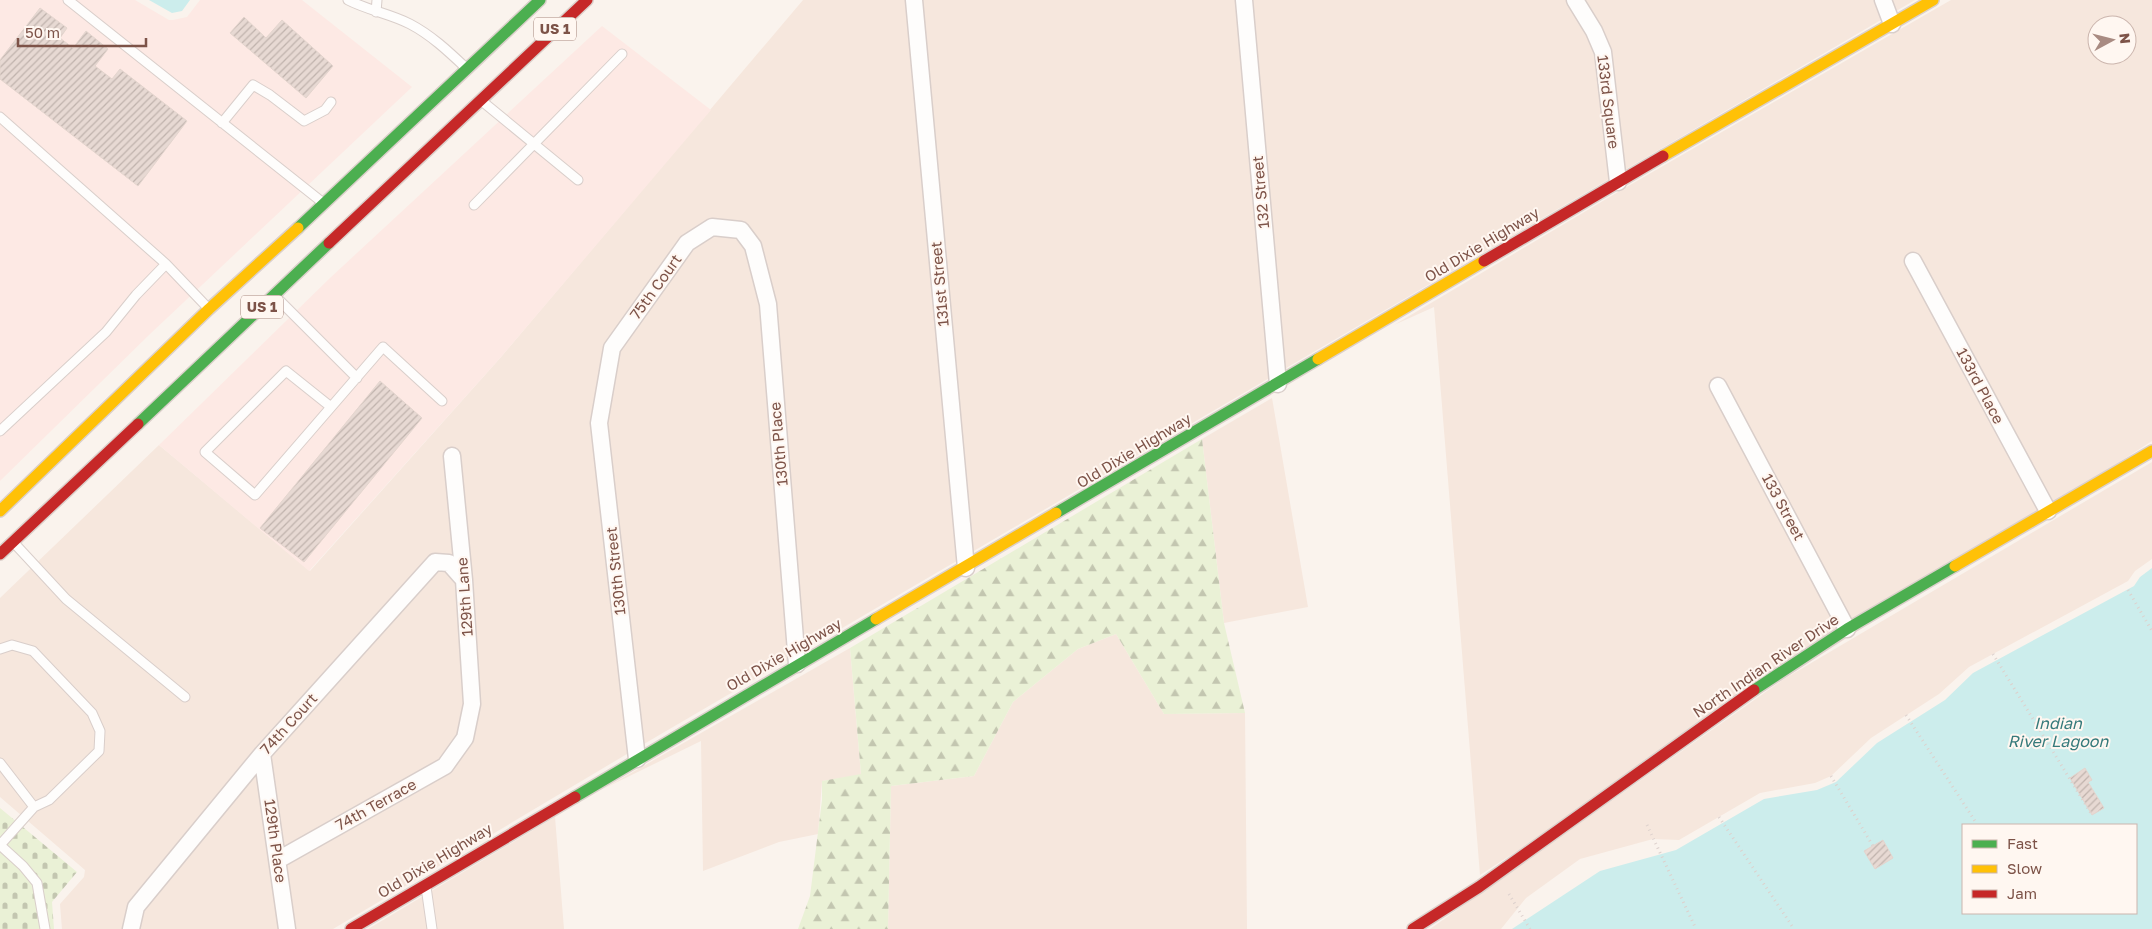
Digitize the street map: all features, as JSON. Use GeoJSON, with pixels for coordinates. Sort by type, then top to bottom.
{"type":"FeatureCollection","features":[{"type":"Feature","properties":{"kind":"street","name":"US 1"},"geometry":{"type":"LineString","coordinates":[[0,511],[209,309],[324,204],[540,0]]}},
{"type":"Feature","properties":{"kind":"street","name":"US 1"},"geometry":{"type":"LineString","coordinates":[[0,554],[587,0]]}},
{"type":"Feature","properties":{"kind":"street","name":"131st Street"},"geometry":{"type":"LineString","coordinates":[[914,0],[966,568]]}},
{"type":"Feature","properties":{"kind":"street","name":"132 Street"},"geometry":{"type":"LineString","coordinates":[[1244,0],[1278,384]]}},
{"type":"Feature","properties":{"kind":"street","name":"133rd Square"},"geometry":{"type":"LineString","coordinates":[[1575,0],[1594,31],[1603,52],[1618,182]]}},
{"type":"Feature","properties":{"kind":"street"},"geometry":{"type":"LineString","coordinates":[[1883,0],[1892,24]]}},
{"type":"Feature","properties":{"kind":"street","name":"Old Dixie Highway"},"geometry":{"type":"LineString","coordinates":[[350,929],[637,758],[966,568],[1618,182],[1933,0]]}},
{"type":"Feature","properties":{"kind":"street","name":"75th Court"},"geometry":{"type":"LineString","coordinates":[[604,383],[612,348],[688,243],[712,226],[741,230]]}},
{"type":"Feature","properties":{"kind":"street","name":"130th Place"},"geometry":{"type":"LineString","coordinates":[[741,230],[753,246],[768,304],[797,664]]}},
{"type":"Feature","properties":{"kind":"street","name":"133rd Place"},"geometry":{"type":"LineString","coordinates":[[1912,260],[2048,511]]}},
{"type":"Feature","properties":{"kind":"street","name":"130th Street"},"geometry":{"type":"LineString","coordinates":[[604,383],[599,423],[637,758]]}},
{"type":"Feature","properties":{"kind":"street","name":"133 Street"},"geometry":{"type":"LineString","coordinates":[[1718,386],[1847,629]]}},
{"type":"Feature","properties":{"kind":"street","name":"North Indian River Drive"},"geometry":{"type":"LineString","coordinates":[[1413,929],[1479,887],[1779,672],[1847,629],[2152,451]]}},
{"type":"Feature","properties":{"kind":"street","name":"129th Lane"},"geometry":{"type":"LineString","coordinates":[[452,456],[464,580],[472,704],[465,738]]}},
{"type":"Feature","properties":{"kind":"street"},"geometry":{"type":"LineString","coordinates":[[14,511],[17,494]]}},
{"type":"Feature","properties":{"kind":"street"},"geometry":{"type":"LineString","coordinates":[[12,526],[13,542]]}},
{"type":"Feature","properties":{"kind":"street","name":"74th Court"},"geometry":{"type":"LineString","coordinates":[[131,926],[136,907],[262,754],[435,562],[450,563],[464,580]]}},
{"type":"Feature","properties":{"kind":"street","name":"74th Terrace"},"geometry":{"type":"LineString","coordinates":[[278,860],[445,766],[465,738]]}},
{"type":"Feature","properties":{"kind":"street","name":"129th Place"},"geometry":{"type":"LineString","coordinates":[[262,754],[287,929]]}},
{"type":"Feature","properties":{"kind":"lane"},"geometry":{"type":"LineString","coordinates":[[68,0],[324,204]]}},
{"type":"Feature","properties":{"kind":"lane"},"geometry":{"type":"LineString","coordinates":[[348,0],[409,23],[442,45],[467,69]]}},
{"type":"Feature","properties":{"kind":"lane"},"geometry":{"type":"LineString","coordinates":[[376,12],[377,0]]}},
{"type":"Feature","properties":{"kind":"lane"},"geometry":{"type":"LineString","coordinates":[[474,205],[622,54]]}},
{"type":"Feature","properties":{"kind":"lane"},"geometry":{"type":"LineString","coordinates":[[222,122],[253,85],[270,95],[304,121],[325,110],[331,102]]}},
{"type":"Feature","properties":{"kind":"lane"},"geometry":{"type":"LineString","coordinates":[[481,100],[578,180]]}},
{"type":"Feature","properties":{"kind":"lane"},"geometry":{"type":"LineString","coordinates":[[0,117],[166,264],[209,309]]}},
{"type":"Feature","properties":{"kind":"lane"},"geometry":{"type":"LineString","coordinates":[[0,431],[106,332],[136,295],[166,264]]}},
{"type":"Feature","properties":{"kind":"lane"},"geometry":{"type":"LineString","coordinates":[[274,296],[357,378]]}},
{"type":"Feature","properties":{"kind":"lane"},"geometry":{"type":"LineString","coordinates":[[331,407],[286,371],[205,452],[255,495],[384,347],[442,401]]}},
{"type":"Feature","properties":{"kind":"lane"},"geometry":{"type":"LineString","coordinates":[[13,542],[66,598],[185,697]]}},
{"type":"Feature","properties":{"kind":"lane"},"geometry":{"type":"LineString","coordinates":[[0,649],[12,645],[33,651],[92,713],[100,731],[99,751],[49,800],[34,807],[0,845],[24,866],[37,883],[45,929]]}},
{"type":"Feature","properties":{"kind":"lane"},"geometry":{"type":"LineString","coordinates":[[0,763],[34,807]]}},
{"type":"Feature","properties":{"kind":"lane"},"geometry":{"type":"LineString","coordinates":[[426,884],[432,929]]}},
{"type":"Feature","properties":{"kind":"path"},"geometry":{"type":"LineString","coordinates":[[2128,590],[2152,631]]}},
{"type":"Feature","properties":{"kind":"path"},"geometry":{"type":"LineString","coordinates":[[1993,654],[2092,815]]}},
{"type":"Feature","properties":{"kind":"path"},"geometry":{"type":"LineString","coordinates":[[1906,715],[1975,821]]}},
{"type":"Feature","properties":{"kind":"path"},"geometry":{"type":"LineString","coordinates":[[1831,776],[1873,846]]}},
{"type":"Feature","properties":{"kind":"path"},"geometry":{"type":"LineString","coordinates":[[1719,817],[1794,929]]}},
{"type":"Feature","properties":{"kind":"path"},"geometry":{"type":"LineString","coordinates":[[1647,825],[1696,929]]}},
{"type":"Feature","properties":{"kind":"path"},"geometry":{"type":"LineString","coordinates":[[1509,894],[1530,929]]}},
{"type":"Feature","properties":{"kind":"shaded area"},"geometry":{"type":"Polygon","coordinates":[[[0,0],[135,0],[169,20],[173,20],[187,17],[200,0],[302,0],[412,87],[149,335],[0,481],[0,0]]]}},
{"type":"Feature","properties":{"kind":"shaded area"},"geometry":{"type":"Polygon","coordinates":[[[803,0],[1915,0],[632,751],[333,929],[62,929],[60,904],[84,877],[85,870],[0,797],[0,598],[159,445],[310,571],[501,357],[803,0]]]}},
{"type":"Feature","properties":{"kind":"shaded area"},"geometry":{"type":"Polygon","coordinates":[[[1951,0],[2152,0],[2152,441],[1480,875],[1434,307],[1394,325],[1623,189],[1951,0]]]}},
{"type":"Feature","properties":{"kind":"shaded area"},"geometry":{"type":"Polygon","coordinates":[[[602,26],[711,110],[501,357],[309,571],[159,445],[330,278],[602,26]]]}},
{"type":"Feature","properties":{"kind":"shaded area"},"geometry":{"type":"Polygon","coordinates":[[[1272,398],[1308,607],[1224,623],[1202,439],[1272,398]]]}},
{"type":"Feature","properties":{"kind":"shaded area"},"geometry":{"type":"Polygon","coordinates":[[[2152,462],[2152,559],[2135,571],[2128,581],[1969,667],[1939,694],[1871,738],[1831,776],[1815,783],[1760,793],[1679,840],[1653,839],[1580,859],[1526,898],[1501,929],[1430,929],[1784,679],[2152,462]]]}},
{"type":"Feature","properties":{"kind":"shaded area"},"geometry":{"type":"Polygon","coordinates":[[[1116,634],[1164,714],[1245,713],[1247,929],[888,929],[891,786],[974,776],[1013,702],[1078,649],[1116,634]]]}},
{"type":"Feature","properties":{"kind":"shaded area"},"geometry":{"type":"Polygon","coordinates":[[[850,648],[861,775],[822,781],[818,834],[779,842],[703,871],[701,741],[603,789],[850,648]]]}},
{"type":"Feature","properties":{"kind":"shaded area"},"geometry":{"type":"Polygon","coordinates":[[[555,817],[564,929],[368,929],[555,817]]]}},
{"type":"Feature","properties":{"kind":"green space"},"geometry":{"type":"Polygon","coordinates":[[[1202,439],[1224,623],[1245,713],[1164,714],[1116,634],[1078,649],[1013,702],[974,776],[891,786],[888,929],[798,929],[810,896],[822,800],[822,781],[861,774],[850,648],[1202,439]]]}},
{"type":"Feature","properties":{"kind":"green space"},"geometry":{"type":"Polygon","coordinates":[[[0,808],[77,872],[52,902],[54,929],[0,929],[0,808]]]}},
{"type":"Feature","properties":{"kind":"water"},"geometry":{"type":"Polygon","coordinates":[[[149,0],[190,0],[182,11],[172,13],[149,0]]]}},
{"type":"Feature","properties":{"kind":"water","name":"Indian River Lagoon"},"geometry":{"type":"Polygon","coordinates":[[[2152,568],[2152,929],[1512,929],[1600,871],[1676,850],[1764,799],[1817,790],[1836,782],[1877,743],[1945,700],[1973,673],[2134,586],[2140,577],[2152,568]]]}},
{"type":"Feature","properties":{"kind":"building"},"geometry":{"type":"Polygon","coordinates":[[[40,8],[67,28],[60,38],[73,48],[86,31],[108,49],[95,66],[112,79],[120,69],[187,121],[138,186],[0,79],[0,60],[40,8]]]}},
{"type":"Feature","properties":{"kind":"building"},"geometry":{"type":"Polygon","coordinates":[[[244,17],[266,38],[282,20],[333,66],[306,98],[230,33],[244,17]]]}},
{"type":"Feature","properties":{"kind":"building"},"geometry":{"type":"Polygon","coordinates":[[[380,381],[422,418],[304,562],[260,528],[380,381]]]}},
{"type":"Feature","properties":{"kind":"building"},"geometry":{"type":"Polygon","coordinates":[[[2085,768],[2092,780],[2088,782],[2104,808],[2092,815],[2070,778],[2085,768]]]}},
{"type":"Feature","properties":{"kind":"building"},"geometry":{"type":"Polygon","coordinates":[[[1883,840],[1893,858],[1875,869],[1864,851],[1883,840]]]}},
{"type":"Feature","properties":{"kind":"traffic: fast"},"geometry":{"type":"LineString","coordinates":[[298,228],[540,0]]}},
{"type":"Feature","properties":{"kind":"traffic: fast"},"geometry":{"type":"LineString","coordinates":[[138,424],[329,243]]}},
{"type":"Feature","properties":{"kind":"traffic: fast"},"geometry":{"type":"LineString","coordinates":[[1056,513],[1318,359]]}},
{"type":"Feature","properties":{"kind":"traffic: fast"},"geometry":{"type":"LineString","coordinates":[[1754,690],[1847,629],[1955,566]]}},
{"type":"Feature","properties":{"kind":"traffic: fast"},"geometry":{"type":"LineString","coordinates":[[575,797],[876,619]]}},
{"type":"Feature","properties":{"kind":"traffic: slow"},"geometry":{"type":"LineString","coordinates":[[1663,156],[1933,0]]}},
{"type":"Feature","properties":{"kind":"traffic: slow"},"geometry":{"type":"LineString","coordinates":[[0,511],[209,309],[298,228]]}},
{"type":"Feature","properties":{"kind":"traffic: slow"},"geometry":{"type":"LineString","coordinates":[[1318,359],[1484,261]]}},
{"type":"Feature","properties":{"kind":"traffic: slow"},"geometry":{"type":"LineString","coordinates":[[1955,566],[2152,451]]}},
{"type":"Feature","properties":{"kind":"traffic: slow"},"geometry":{"type":"LineString","coordinates":[[876,619],[1056,513]]}},
{"type":"Feature","properties":{"kind":"traffic: jam"},"geometry":{"type":"LineString","coordinates":[[329,243],[587,0]]}},
{"type":"Feature","properties":{"kind":"traffic: jam"},"geometry":{"type":"LineString","coordinates":[[1484,261],[1663,156]]}},
{"type":"Feature","properties":{"kind":"traffic: jam"},"geometry":{"type":"LineString","coordinates":[[0,554],[138,424]]}},
{"type":"Feature","properties":{"kind":"traffic: jam"},"geometry":{"type":"LineString","coordinates":[[1413,929],[1479,887],[1754,690]]}},
{"type":"Feature","properties":{"kind":"traffic: jam"},"geometry":{"type":"LineString","coordinates":[[351,929],[575,797]]}}]}
